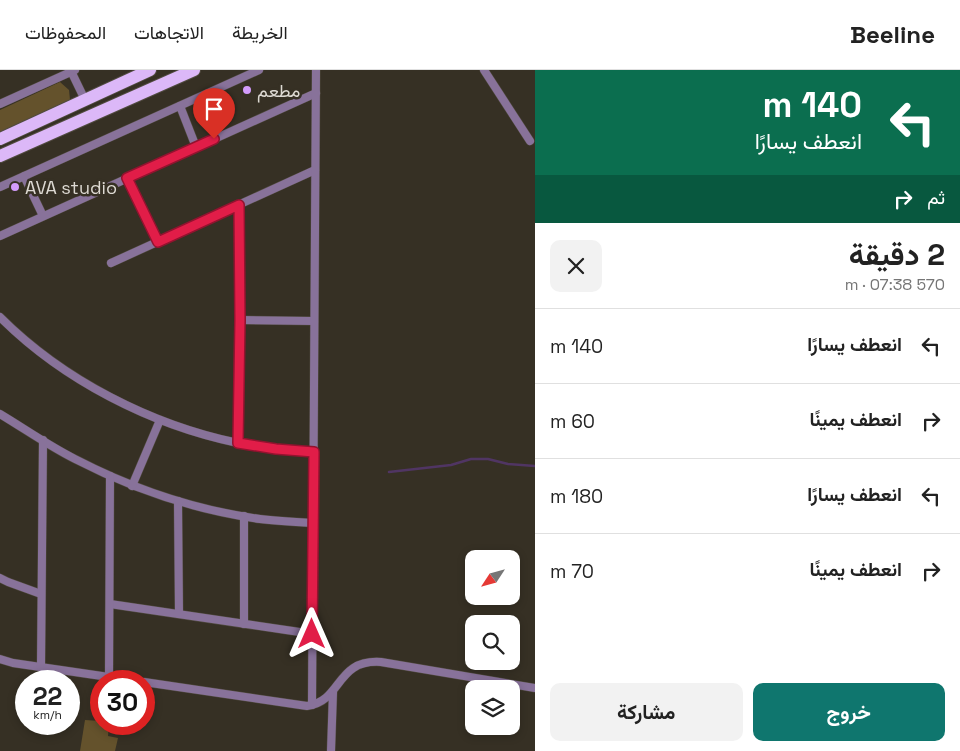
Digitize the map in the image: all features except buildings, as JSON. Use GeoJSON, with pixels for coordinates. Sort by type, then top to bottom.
{"type":"FeatureCollection","features":[{"type":"Feature","properties":{"kind":"main road"},"geometry":{"type":"LineString","coordinates":[[0,139],[150,70]]}},
{"type":"Feature","properties":{"kind":"main road"},"geometry":{"type":"LineString","coordinates":[[0,156],[194,70]]}},
{"type":"Feature","properties":{"kind":"street"},"geometry":{"type":"LineString","coordinates":[[0,187],[259,70]]}},
{"type":"Feature","properties":{"kind":"street"},"geometry":{"type":"LineString","coordinates":[[312,706],[316,70]]}},
{"type":"Feature","properties":{"kind":"street"},"geometry":{"type":"LineString","coordinates":[[484,70],[530,141]]}},
{"type":"Feature","properties":{"kind":"street"},"geometry":{"type":"LineString","coordinates":[[0,104],[73,71],[85,100]]}},
{"type":"Feature","properties":{"kind":"street"},"geometry":{"type":"LineString","coordinates":[[0,236],[316,93]]}},
{"type":"Feature","properties":{"kind":"street"},"geometry":{"type":"LineString","coordinates":[[180,106],[196,147]]}},
{"type":"Feature","properties":{"kind":"street"},"geometry":{"type":"LineString","coordinates":[[111,264],[315,170]]}},
{"type":"Feature","properties":{"kind":"street"},"geometry":{"type":"LineString","coordinates":[[24,176],[42,216]]}},
{"type":"Feature","properties":{"kind":"street"},"geometry":{"type":"LineString","coordinates":[[127,178],[158,242]]}},
{"type":"Feature","properties":{"kind":"street"},"geometry":{"type":"LineString","coordinates":[[238,443],[239,205]]}},
{"type":"Feature","properties":{"kind":"street"},"geometry":{"type":"LineString","coordinates":[[0,317],[40,352],[76,377],[114,399],[160,420],[238,443],[314,452]]}},
{"type":"Feature","properties":{"kind":"street"},"geometry":{"type":"LineString","coordinates":[[240,320],[314,322]]}},
{"type":"Feature","properties":{"kind":"street"},"geometry":{"type":"LineString","coordinates":[[0,414],[74,459],[132,486],[204,508],[277,521],[313,523]]}},
{"type":"Feature","properties":{"kind":"street"},"geometry":{"type":"LineString","coordinates":[[132,486],[160,420]]}},
{"type":"Feature","properties":{"kind":"street"},"geometry":{"type":"LineString","coordinates":[[41,667],[43,440]]}},
{"type":"Feature","properties":{"kind":"street"},"geometry":{"type":"LineString","coordinates":[[109,670],[110,476]]}},
{"type":"Feature","properties":{"kind":"street"},"geometry":{"type":"LineString","coordinates":[[178,501],[179,614]]}},
{"type":"Feature","properties":{"kind":"street"},"geometry":{"type":"LineString","coordinates":[[244,516],[244,624]]}},
{"type":"Feature","properties":{"kind":"street"},"geometry":{"type":"LineString","coordinates":[[0,578],[41,594]]}},
{"type":"Feature","properties":{"kind":"street"},"geometry":{"type":"LineString","coordinates":[[110,604],[312,634]]}},
{"type":"Feature","properties":{"kind":"street"},"geometry":{"type":"LineString","coordinates":[[0,659],[13,663],[90,674]]}},
{"type":"Feature","properties":{"kind":"street"},"geometry":{"type":"LineString","coordinates":[[155,684],[312,706],[327,698],[350,670],[365,662],[373,661],[535,688]]}},
{"type":"Feature","properties":{"kind":"street"},"geometry":{"type":"LineString","coordinates":[[331,751],[332,692]]}},
{"type":"Feature","properties":{"kind":"shaded area"},"geometry":{"type":"Polygon","coordinates":[[[60,82],[69,90],[70,100],[0,132],[0,110],[60,82]]]}},
{"type":"Feature","properties":{"kind":"shaded area"},"geometry":{"type":"Polygon","coordinates":[[[85,720],[90,720],[90,735],[108,735],[118,738],[115,751],[80,751],[85,720]]]}},
{"type":"Feature","properties":{"kind":"waterway"},"geometry":{"type":"LineString","coordinates":[[389,472],[451,465],[471,459],[488,459],[508,464],[535,466]]}},
{"type":"Feature","properties":{"kind":"place","name":"مطعم"},"geometry":{"type":"Point","coordinates":[247,90]}},
{"type":"Feature","properties":{"kind":"place","name":"AVA studio"},"geometry":{"type":"Point","coordinates":[15,187]}},
{"type":"Feature","properties":{"kind":"route"},"geometry":{"type":"LineString","coordinates":[[214,139],[127,178],[158,242],[239,205],[238,443],[314,452],[312,634]]}}]}
